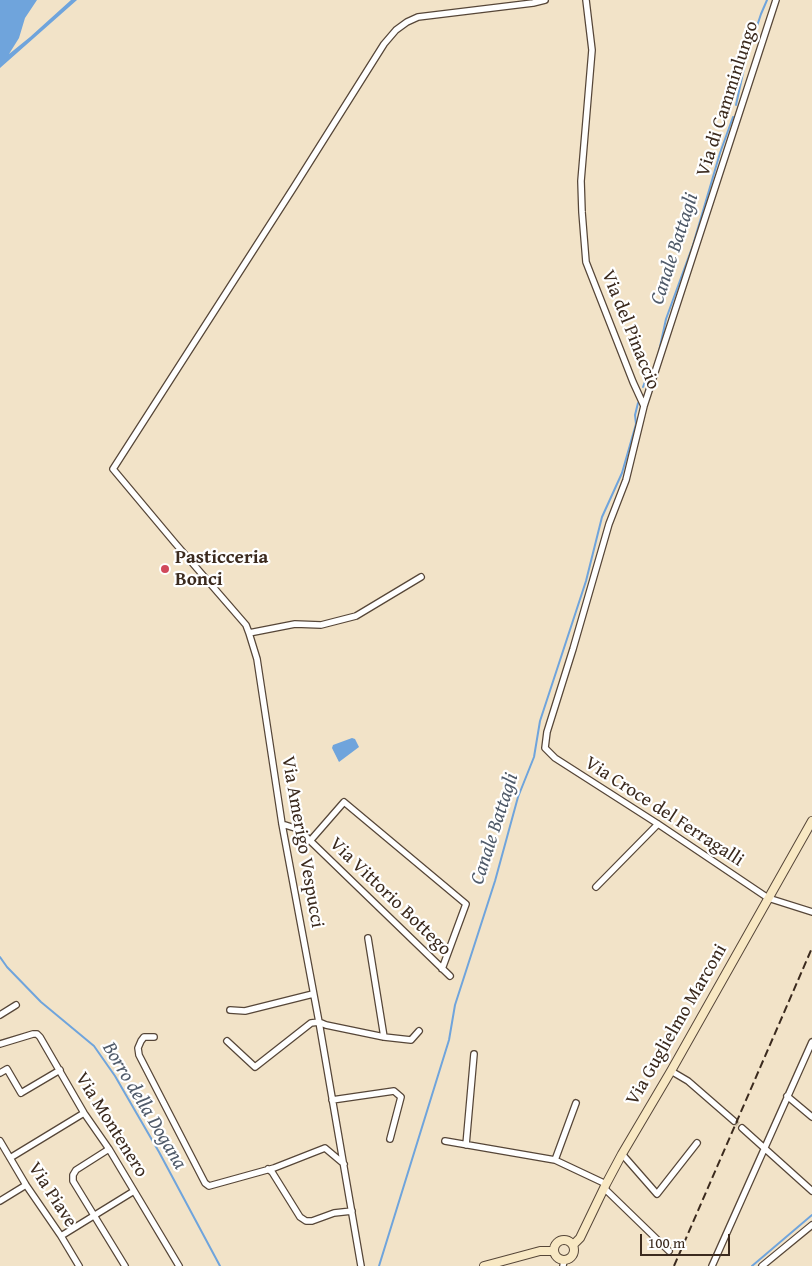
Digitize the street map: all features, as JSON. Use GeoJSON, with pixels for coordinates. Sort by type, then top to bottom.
{"type":"FeatureCollection","features":[{"type":"Feature","properties":{"kind":"street","name":"Via Amerigo Vespucci"},"geometry":{"type":"LineString","coordinates":[[361,1266],[319,1022],[282,824],[257,659],[249,633],[246,626],[113,469],[384,44],[396,30],[418,17],[545,0]]}},
{"type":"Feature","properties":{"kind":"street","name":"Via del Pinaccio"},"geometry":{"type":"LineString","coordinates":[[545,748],[546,732],[574,648],[609,524],[626,480],[644,406],[586,262],[581,180],[592,50],[586,0]]}},
{"type":"Feature","properties":{"kind":"street","name":"Via di Camminlungo"},"geometry":{"type":"LineString","coordinates":[[644,406],[776,0]]}},
{"type":"Feature","properties":{"kind":"street"},"geometry":{"type":"LineString","coordinates":[[249,633],[295,624],[320,625],[356,616],[421,577]]}},
{"type":"Feature","properties":{"kind":"street","name":"Via Croce del Ferragalli"},"geometry":{"type":"LineString","coordinates":[[545,748],[555,758],[768,898],[812,912]]}},
{"type":"Feature","properties":{"kind":"street"},"geometry":{"type":"LineString","coordinates":[[310,841],[344,802],[466,904],[442,969]]}},
{"type":"Feature","properties":{"kind":"street","name":"Via Guglielmo Marconi"},"geometry":{"type":"LineString","coordinates":[[573,1245],[580,1238],[622,1154],[812,821]]}},
{"type":"Feature","properties":{"kind":"street","name":"Via Vittorio Bottego"},"geometry":{"type":"LineString","coordinates":[[282,824],[298,829],[450,976]]}},
{"type":"Feature","properties":{"kind":"street"},"geometry":{"type":"LineString","coordinates":[[596,887],[658,824]]}},
{"type":"Feature","properties":{"kind":"street"},"geometry":{"type":"LineString","coordinates":[[368,938],[384,1037]]}},
{"type":"Feature","properties":{"kind":"street"},"geometry":{"type":"LineString","coordinates":[[230,1010],[246,1011],[313,994]]}},
{"type":"Feature","properties":{"kind":"street"},"geometry":{"type":"LineString","coordinates":[[0,1015],[16,1005]]}},
{"type":"Feature","properties":{"kind":"street"},"geometry":{"type":"LineString","coordinates":[[227,1041],[254,1067],[311,1023],[319,1022],[384,1037],[410,1040],[419,1031]]}},
{"type":"Feature","properties":{"kind":"street","name":"Via Montenero"},"geometry":{"type":"LineString","coordinates":[[0,1044],[37,1034],[179,1266]]}},
{"type":"Feature","properties":{"kind":"street"},"geometry":{"type":"LineString","coordinates":[[154,1037],[144,1037],[138,1048],[139,1055],[205,1183],[209,1186],[268,1169],[325,1148],[344,1164]]}},
{"type":"Feature","properties":{"kind":"street"},"geometry":{"type":"LineString","coordinates":[[712,1266],[812,1042]]}},
{"type":"Feature","properties":{"kind":"street"},"geometry":{"type":"LineString","coordinates":[[466,1145],[474,1054]]}},
{"type":"Feature","properties":{"kind":"street"},"geometry":{"type":"LineString","coordinates":[[0,1073],[7,1069],[21,1092],[60,1070]]}},
{"type":"Feature","properties":{"kind":"street"},"geometry":{"type":"LineString","coordinates":[[671,1070],[688,1081],[734,1121]]}},
{"type":"Feature","properties":{"kind":"street"},"geometry":{"type":"LineString","coordinates":[[332,1100],[394,1091],[401,1097],[390,1139]]}},
{"type":"Feature","properties":{"kind":"street"},"geometry":{"type":"LineString","coordinates":[[787,1096],[812,1117]]}},
{"type":"Feature","properties":{"kind":"street"},"geometry":{"type":"LineString","coordinates":[[555,1160],[576,1103]]}},
{"type":"Feature","properties":{"kind":"street"},"geometry":{"type":"LineString","coordinates":[[10,1158],[84,1112]]}},
{"type":"Feature","properties":{"kind":"street"},"geometry":{"type":"LineString","coordinates":[[742,1128],[812,1191]]}},
{"type":"Feature","properties":{"kind":"street","name":"Via Piave"},"geometry":{"type":"LineString","coordinates":[[0,1141],[26,1185],[79,1266]]}},
{"type":"Feature","properties":{"kind":"street"},"geometry":{"type":"LineString","coordinates":[[445,1141],[555,1160],[605,1186],[669,1251]]}},
{"type":"Feature","properties":{"kind":"street"},"geometry":{"type":"LineString","coordinates":[[622,1154],[658,1194],[696,1143]]}},
{"type":"Feature","properties":{"kind":"street"},"geometry":{"type":"LineString","coordinates":[[109,1149],[76,1170],[73,1175],[74,1181],[125,1266]]}},
{"type":"Feature","properties":{"kind":"street"},"geometry":{"type":"LineString","coordinates":[[268,1169],[272,1172],[300,1217],[306,1221],[352,1210]]}},
{"type":"Feature","properties":{"kind":"street"},"geometry":{"type":"LineString","coordinates":[[0,1201],[26,1185]]}},
{"type":"Feature","properties":{"kind":"street"},"geometry":{"type":"LineString","coordinates":[[61,1236],[134,1190]]}},
{"type":"Feature","properties":{"kind":"street"},"geometry":{"type":"LineString","coordinates":[[762,1266],[812,1224]]}},
{"type":"Feature","properties":{"kind":"street"},"geometry":{"type":"LineString","coordinates":[[560,1241],[568,1241],[573,1245],[573,1255],[564,1263],[557,1258],[554,1251],[555,1245],[560,1241]]}},
{"type":"Feature","properties":{"kind":"street"},"geometry":{"type":"LineString","coordinates":[[485,1266],[540,1251],[554,1251]]}},
{"type":"Feature","properties":{"kind":"water"},"geometry":{"type":"Polygon","coordinates":[[[0,0],[37,0],[25,18],[19,38],[9,54],[71,0],[77,0],[0,68],[0,0]]]}},
{"type":"Feature","properties":{"kind":"water"},"geometry":{"type":"Polygon","coordinates":[[[352,738],[355,739],[359,747],[339,762],[332,748],[333,745],[352,738]]]}},
{"type":"Feature","properties":{"kind":"waterway","name":"Canale Battagli"},"geometry":{"type":"LineString","coordinates":[[736,105],[746,59],[767,0]]}},
{"type":"Feature","properties":{"kind":"waterway","name":"Canale Battagli"},"geometry":{"type":"LineString","coordinates":[[658,356],[666,319],[693,245],[720,153],[733,117]]}},
{"type":"Feature","properties":{"kind":"waterway","name":"Canale Battagli"},"geometry":{"type":"LineString","coordinates":[[643,387],[646,379],[652,374]]}},
{"type":"Feature","properties":{"kind":"waterway","name":"Canale Battagli"},"geometry":{"type":"LineString","coordinates":[[379,1266],[449,1040],[455,1005],[495,881],[518,797],[534,757],[540,721],[586,581],[602,517],[622,473],[636,424],[635,415],[638,403]]}},
{"type":"Feature","properties":{"kind":"waterway","name":"Borro della Dogana"},"geometry":{"type":"LineString","coordinates":[[0,957],[7,967],[41,1002],[94,1046],[115,1076],[159,1152],[220,1266]]}},
{"type":"Feature","properties":{"kind":"waterway"},"geometry":{"type":"LineString","coordinates":[[752,1266],[812,1215]]}},
{"type":"Feature","properties":{"kind":"tunnel"},"geometry":{"type":"LineString","coordinates":[[734,1121],[742,1128]]}},
{"type":"Feature","properties":{"kind":"railway"},"geometry":{"type":"LineString","coordinates":[[674,1266],[812,948]]}},
{"type":"Feature","properties":{"kind":"place","name":"Pasticceria Bonci"},"geometry":{"type":"Point","coordinates":[165,569]}}]}
